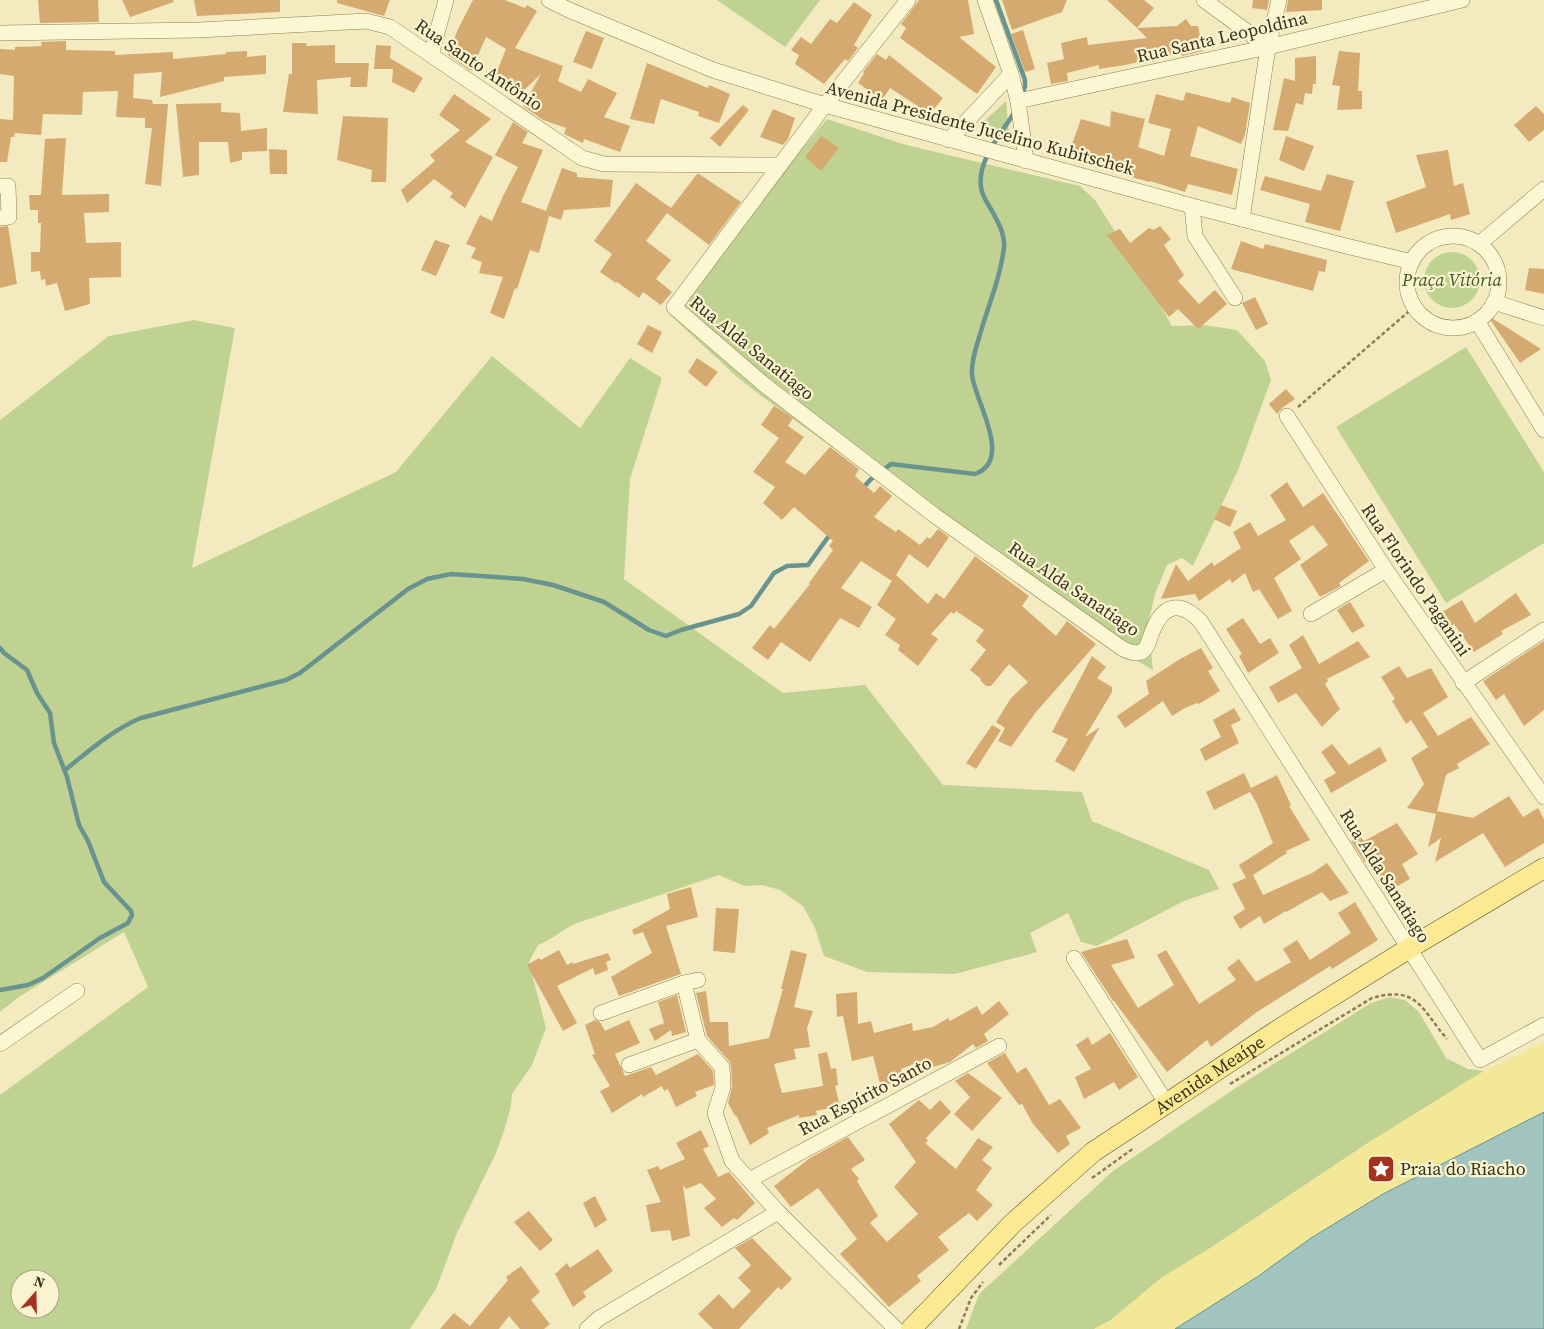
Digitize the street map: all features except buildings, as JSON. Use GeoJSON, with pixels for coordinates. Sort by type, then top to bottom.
{"type":"FeatureCollection","features":[{"type":"Feature","properties":{"kind":"main road","name":"Avenida Meaípe"},"geometry":{"type":"LineString","coordinates":[[912,1329],[1013,1223],[1093,1152],[1281,1028],[1408,948],[1544,868]]}},
{"type":"Feature","properties":{"kind":"street"},"geometry":{"type":"LineString","coordinates":[[431,55],[446,0]]}},
{"type":"Feature","properties":{"kind":"street","name":"Avenida Presidente Jucelino Kubitschek"},"geometry":{"type":"LineString","coordinates":[[549,0],[713,70],[825,105],[1192,206],[1412,262]]}},
{"type":"Feature","properties":{"kind":"street"},"geometry":{"type":"LineString","coordinates":[[779,165],[908,0]]}},
{"type":"Feature","properties":{"kind":"street"},"geometry":{"type":"LineString","coordinates":[[985,0],[1011,74],[1018,101],[1026,161]]}},
{"type":"Feature","properties":{"kind":"street"},"geometry":{"type":"LineString","coordinates":[[1204,0],[1268,47]]}},
{"type":"Feature","properties":{"kind":"street"},"geometry":{"type":"LineString","coordinates":[[1242,219],[1268,47],[1279,0]]}},
{"type":"Feature","properties":{"kind":"street","name":"Rua Santa Leopoldina"},"geometry":{"type":"LineString","coordinates":[[1018,101],[1268,47],[1462,0]]}},
{"type":"Feature","properties":{"kind":"street","name":"Rua Santo Antônio"},"geometry":{"type":"LineString","coordinates":[[0,32],[199,30],[366,21],[390,27],[582,158],[604,164],[779,165]]}},
{"type":"Feature","properties":{"kind":"street"},"geometry":{"type":"LineString","coordinates":[[949,140],[1011,74]]}},
{"type":"Feature","properties":{"kind":"street","name":"Rua Alda Sanatiago"},"geometry":{"type":"LineString","coordinates":[[779,165],[674,307],[766,386],[934,515],[1123,649],[1139,653],[1146,648],[1158,620],[1165,612],[1174,607],[1193,613],[1201,622],[1480,1060],[1544,1025]]}},
{"type":"Feature","properties":{"kind":"street"},"geometry":{"type":"LineString","coordinates":[[0,186],[8,186],[9,217],[0,218]]}},
{"type":"Feature","properties":{"kind":"street"},"geometry":{"type":"LineString","coordinates":[[1479,244],[1544,190]]}},
{"type":"Feature","properties":{"kind":"street"},"geometry":{"type":"LineString","coordinates":[[1192,206],[1195,236],[1235,298]]}},
{"type":"Feature","properties":{"kind":"street"},"geometry":{"type":"LineString","coordinates":[[1449,236],[1465,238],[1479,244],[1489,254],[1496,267],[1499,281],[1494,302],[1478,321],[1450,328],[1436,325],[1414,307],[1408,292],[1407,276],[1412,262],[1421,249],[1434,240],[1449,236]]}},
{"type":"Feature","properties":{"kind":"street"},"geometry":{"type":"LineString","coordinates":[[1494,302],[1544,318]]}},
{"type":"Feature","properties":{"kind":"street"},"geometry":{"type":"LineString","coordinates":[[1478,321],[1544,430]]}},
{"type":"Feature","properties":{"kind":"street","name":"Rua Florindo Paganini"},"geometry":{"type":"LineString","coordinates":[[1287,416],[1386,570],[1463,682],[1544,630]]}},
{"type":"Feature","properties":{"kind":"street"},"geometry":{"type":"LineString","coordinates":[[1311,614],[1386,570]]}},
{"type":"Feature","properties":{"kind":"street"},"geometry":{"type":"LineString","coordinates":[[1463,682],[1544,797]]}},
{"type":"Feature","properties":{"kind":"street"},"geometry":{"type":"LineString","coordinates":[[1074,958],[1167,1104]]}},
{"type":"Feature","properties":{"kind":"street"},"geometry":{"type":"LineString","coordinates":[[601,1013],[691,981],[698,1040],[722,1067],[722,1087],[715,1113],[732,1161],[778,1212],[896,1329]]}},
{"type":"Feature","properties":{"kind":"street"},"geometry":{"type":"LineString","coordinates":[[0,1044],[77,991]]}},
{"type":"Feature","properties":{"kind":"street"},"geometry":{"type":"LineString","coordinates":[[629,1065],[698,1040]]}},
{"type":"Feature","properties":{"kind":"street","name":"Rua Espírito Santo"},"geometry":{"type":"LineString","coordinates":[[749,1180],[999,1046]]}},
{"type":"Feature","properties":{"kind":"street"},"geometry":{"type":"LineString","coordinates":[[588,1329],[598,1319],[778,1212]]}},
{"type":"Feature","properties":{"kind":"path"},"geometry":{"type":"LineString","coordinates":[[1287,416],[1414,307]]}},
{"type":"Feature","properties":{"kind":"path"},"geometry":{"type":"LineString","coordinates":[[1228,1086],[1372,998],[1390,993],[1409,996],[1423,1007],[1450,1043]]}},
{"type":"Feature","properties":{"kind":"path"},"geometry":{"type":"LineString","coordinates":[[1092,1178],[1136,1146]]}},
{"type":"Feature","properties":{"kind":"path"},"geometry":{"type":"LineString","coordinates":[[998,1266],[1051,1214]]}},
{"type":"Feature","properties":{"kind":"path"},"geometry":{"type":"LineString","coordinates":[[959,1329],[971,1298],[985,1279]]}},
{"type":"Feature","properties":{"kind":"green space"},"geometry":{"type":"Polygon","coordinates":[[[717,0],[820,0],[785,47],[717,0]]]}},
{"type":"Feature","properties":{"kind":"green space"},"geometry":{"type":"Polygon","coordinates":[[[1006,101],[1009,135],[980,125],[1006,101]]]}},
{"type":"Feature","properties":{"kind":"green space"},"geometry":{"type":"Polygon","coordinates":[[[827,119],[906,145],[1080,186],[1095,200],[1149,285],[1172,326],[1204,325],[1237,330],[1265,361],[1271,380],[1238,470],[1193,566],[1182,558],[1167,565],[1155,594],[1148,624],[1153,670],[1085,631],[760,395],[736,376],[669,314],[697,275],[827,119]]]}},
{"type":"Feature","properties":{"kind":"green space","name":"Praça Vitória"},"geometry":{"type":"Polygon","coordinates":[[[1452,252],[1467,257],[1475,265],[1480,280],[1475,295],[1467,303],[1452,308],[1437,303],[1429,295],[1424,280],[1429,265],[1437,257],[1452,252]]]}},
{"type":"Feature","properties":{"kind":"green space"},"geometry":{"type":"Polygon","coordinates":[[[194,320],[235,328],[192,568],[396,472],[492,356],[580,428],[630,358],[662,378],[630,479],[624,579],[783,693],[865,685],[943,785],[1082,792],[1092,821],[1209,870],[1219,889],[1184,901],[1097,946],[1081,942],[1068,913],[1030,933],[1037,952],[955,974],[867,972],[824,956],[815,928],[803,906],[780,890],[762,885],[744,886],[719,875],[577,923],[538,945],[529,962],[546,1028],[532,1065],[512,1094],[511,1106],[496,1153],[457,1233],[436,1289],[410,1329],[0,1329],[0,1095],[148,987],[124,932],[19,997],[0,1012],[0,420],[109,336],[194,320]]]}},
{"type":"Feature","properties":{"kind":"green space"},"geometry":{"type":"Polygon","coordinates":[[[1466,347],[1544,472],[1544,543],[1446,603],[1336,427],[1466,347]]]}},
{"type":"Feature","properties":{"kind":"green space"},"geometry":{"type":"Polygon","coordinates":[[[1390,997],[1405,1000],[1419,1012],[1446,1058],[1468,1069],[1484,1071],[1368,1143],[1212,1247],[1161,1278],[1111,1320],[1094,1329],[966,1329],[979,1294],[1113,1171],[1237,1087],[1371,1003],[1390,997]]]}},
{"type":"Feature","properties":{"kind":"sand","name":"Praia do Riacho"},"geometry":{"type":"Polygon","coordinates":[[[1544,1042],[1544,1112],[1383,1194],[1311,1238],[1256,1277],[1175,1329],[1094,1329],[1111,1320],[1161,1278],[1212,1247],[1368,1143],[1484,1071],[1544,1042]]]}},
{"type":"Feature","properties":{"kind":"water"},"geometry":{"type":"Polygon","coordinates":[[[1544,1112],[1544,1329],[1175,1329],[1257,1277],[1311,1238],[1383,1194],[1544,1112]]]}},
{"type":"Feature","properties":{"kind":"waterway"},"geometry":{"type":"LineString","coordinates":[[996,0],[1025,80],[1022,97]]}},
{"type":"Feature","properties":{"kind":"waterway"},"geometry":{"type":"LineString","coordinates":[[863,488],[871,479],[891,464],[975,474],[986,467],[991,456],[992,444],[989,429],[975,386],[972,369],[976,347],[1000,268],[1004,242],[999,224],[985,200],[981,187],[981,177],[991,148],[1014,113]]}},
{"type":"Feature","properties":{"kind":"waterway"},"geometry":{"type":"LineString","coordinates":[[65,770],[92,748],[141,718],[286,680],[300,673],[408,589],[427,579],[451,574],[523,579],[553,585],[604,602],[649,630],[666,636],[739,614],[751,606],[774,573],[787,566],[808,565],[831,533]]}},
{"type":"Feature","properties":{"kind":"waterway"},"geometry":{"type":"LineString","coordinates":[[0,648],[27,670],[37,693],[50,713],[54,743],[67,777],[79,825],[88,841],[104,882],[131,911],[132,915],[128,923],[100,938],[43,978],[28,985],[0,990]]}},
{"type":"Feature","properties":{"kind":"place","name":"Praia do Riacho"},"geometry":{"type":"Point","coordinates":[1381,1169]}}]}
